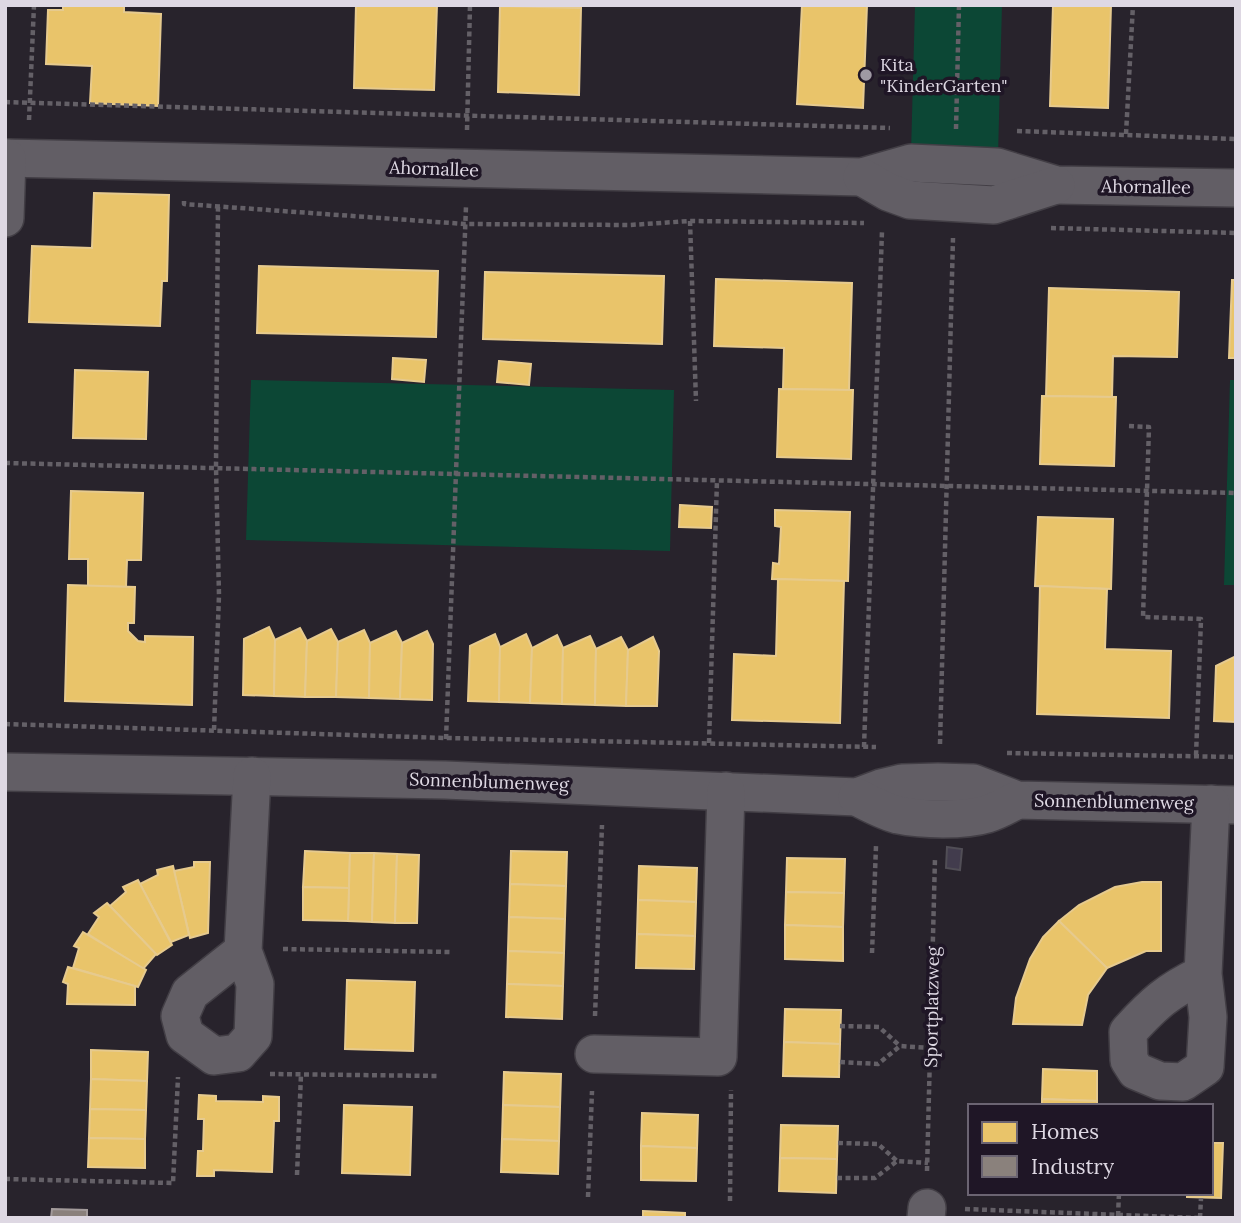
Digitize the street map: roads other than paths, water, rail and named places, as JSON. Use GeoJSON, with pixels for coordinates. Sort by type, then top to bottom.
{"type":"FeatureCollection","features":[{"type":"Feature","properties":{"kind":"street","name":"Ahornallee"},"geometry":{"type":"LineString","coordinates":[[13,157],[467,170],[862,177],[909,200],[994,205],[1056,185],[1236,188]]}},
{"type":"Feature","properties":{"kind":"street"},"geometry":{"type":"LineString","coordinates":[[5,218],[13,157]]}},
{"type":"Feature","properties":{"kind":"street","name":"Sonnenblumenweg"},"geometry":{"type":"LineString","coordinates":[[5,772],[445,780],[726,791],[867,802],[881,788],[902,783],[938,782],[973,783],[1017,800],[1223,805],[1203,974]]}},
{"type":"Feature","properties":{"kind":"street"},"geometry":{"type":"LineString","coordinates":[[243,951],[191,993],[180,1016],[185,1035],[214,1056],[238,1053],[253,1036],[255,984],[243,951],[252,776]]}},
{"type":"Feature","properties":{"kind":"street"},"geometry":{"type":"LineString","coordinates":[[594,1054],[718,1057],[726,791]]}},
{"type":"Feature","properties":{"kind":"place","name":"Kita \"KinderGarten\""},"geometry":{"type":"Point","coordinates":[866,75]}}]}
